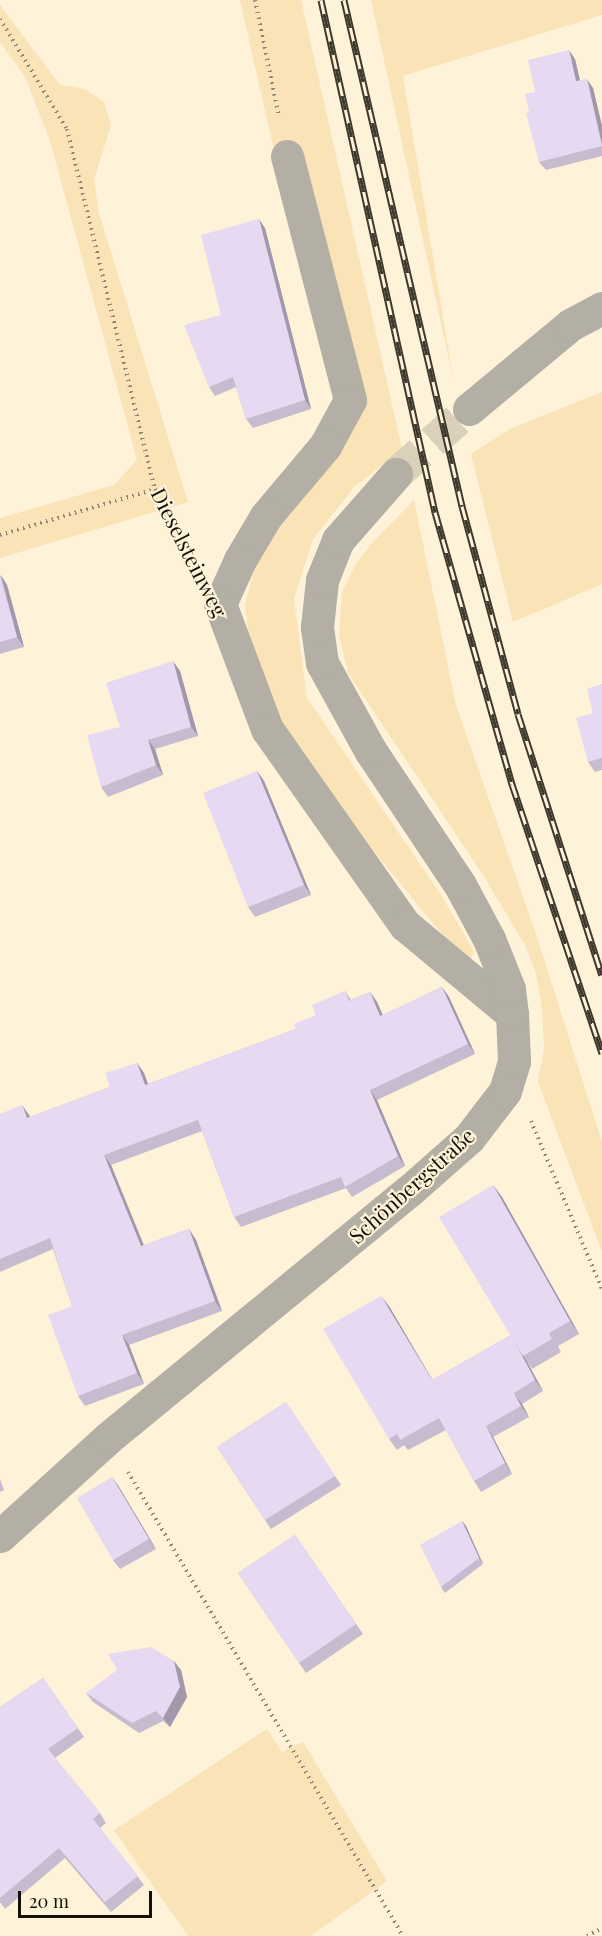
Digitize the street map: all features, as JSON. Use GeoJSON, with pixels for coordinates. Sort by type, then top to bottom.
{"type":"FeatureCollection","features":[{"type":"Feature","properties":{"kind":"street"},"geometry":{"type":"LineString","coordinates":[[220,604],[266,516],[325,446],[350,400],[286,156]]}},
{"type":"Feature","properties":{"kind":"street"},"geometry":{"type":"LineString","coordinates":[[469,409],[570,325],[602,308]]}},
{"type":"Feature","properties":{"kind":"street","name":"Schönbergstraße"},"geometry":{"type":"LineString","coordinates":[[0,1536],[108,1438],[409,1191],[469,1138],[505,1090],[514,1061],[512,1014],[509,989],[489,939],[460,885],[370,750],[322,663],[317,627],[322,580],[338,540],[396,474]]}},
{"type":"Feature","properties":{"kind":"street","name":"Dieselsteinweg"},"geometry":{"type":"LineString","coordinates":[[220,604],[267,729],[405,925],[512,1014]]}},
{"type":"Feature","properties":{"kind":"path"},"geometry":{"type":"LineString","coordinates":[[255,0],[286,156]]}},
{"type":"Feature","properties":{"kind":"path","name":"Dieselsteinweg"},"geometry":{"type":"LineString","coordinates":[[0,19],[67,129],[155,489],[220,604]]}},
{"type":"Feature","properties":{"kind":"path"},"geometry":{"type":"LineString","coordinates":[[0,535],[155,489]]}},
{"type":"Feature","properties":{"kind":"path"},"geometry":{"type":"LineString","coordinates":[[505,1090],[536,1127],[602,1288]]}},
{"type":"Feature","properties":{"kind":"path"},"geometry":{"type":"LineString","coordinates":[[108,1438],[290,1740],[403,1936]]}},
{"type":"Feature","properties":{"kind":"path"},"geometry":{"type":"LineString","coordinates":[[587,1936],[602,1928]]}},
{"type":"Feature","properties":{"kind":"shaded area"},"geometry":{"type":"Polygon","coordinates":[[[240,0],[301,0],[402,449],[354,487],[313,539],[294,599],[307,698],[441,895],[471,946],[474,953],[469,960],[458,954],[287,745],[249,642],[245,604],[255,567],[274,524],[358,410],[276,159],[240,0]]]}},
{"type":"Feature","properties":{"kind":"shaded area"},"geometry":{"type":"Polygon","coordinates":[[[371,0],[602,0],[602,15],[403,76],[454,383],[371,0]]]}},
{"type":"Feature","properties":{"kind":"shaded area"},"geometry":{"type":"Polygon","coordinates":[[[0,5],[60,85],[85,89],[104,102],[111,125],[94,180],[99,213],[188,502],[0,558],[0,518],[114,485],[137,460],[50,141],[25,77],[0,42],[0,5]]]}},
{"type":"Feature","properties":{"kind":"shaded area"},"geometry":{"type":"Polygon","coordinates":[[[602,392],[602,584],[513,622],[471,454],[510,429],[602,392]]]}},
{"type":"Feature","properties":{"kind":"shaded area"},"geometry":{"type":"Polygon","coordinates":[[[414,500],[456,705],[537,937],[602,1142],[602,1252],[538,1082],[544,1048],[542,1006],[535,970],[525,945],[483,875],[348,673],[339,635],[342,594],[355,565],[373,542],[414,500]]]}},
{"type":"Feature","properties":{"kind":"shaded area"},"geometry":{"type":"Polygon","coordinates":[[[267,1729],[282,1752],[303,1742],[387,1881],[311,1936],[188,1936],[114,1830],[267,1729]]]}},
{"type":"Feature","properties":{"kind":"building"},"geometry":{"type":"Polygon","coordinates":[[[569,50],[576,81],[587,79],[602,146],[539,162],[526,113],[529,112],[525,94],[535,92],[528,60],[569,50]]]}},
{"type":"Feature","properties":{"kind":"building"},"geometry":{"type":"Polygon","coordinates":[[[259,219],[305,400],[246,419],[233,377],[209,387],[184,325],[221,315],[201,235],[259,219]]]}},
{"type":"Feature","properties":{"kind":"building"},"geometry":{"type":"Polygon","coordinates":[[[0,575],[17,637],[0,642],[0,575]]]}},
{"type":"Feature","properties":{"kind":"building"},"geometry":{"type":"Polygon","coordinates":[[[173,661],[191,727],[148,740],[156,765],[101,787],[87,735],[120,727],[106,683],[173,661]]]}},
{"type":"Feature","properties":{"kind":"building"},"geometry":{"type":"Polygon","coordinates":[[[602,684],[602,758],[588,762],[576,718],[593,713],[587,689],[602,684]]]}},
{"type":"Feature","properties":{"kind":"building"},"geometry":{"type":"Polygon","coordinates":[[[257,771],[304,885],[248,907],[203,793],[257,771]]]}},
{"type":"Feature","properties":{"kind":"building"},"geometry":{"type":"Polygon","coordinates":[[[442,987],[468,1044],[370,1090],[398,1156],[345,1187],[341,1177],[234,1217],[198,1120],[104,1155],[141,1246],[189,1229],[215,1301],[122,1335],[137,1373],[78,1396],[48,1315],[72,1306],[50,1238],[0,1259],[0,1114],[22,1105],[27,1118],[110,1087],[105,1073],[137,1063],[145,1085],[296,1029],[294,1024],[316,1015],[312,1005],[345,991],[349,1001],[370,992],[380,1016],[442,987]]]}},
{"type":"Feature","properties":{"kind":"building"},"geometry":{"type":"Polygon","coordinates":[[[493,1185],[570,1321],[549,1333],[552,1339],[523,1356],[439,1217],[493,1185]]]}},
{"type":"Feature","properties":{"kind":"building"},"geometry":{"type":"Polygon","coordinates":[[[381,1296],[432,1380],[511,1335],[535,1380],[514,1393],[521,1406],[486,1426],[505,1463],[474,1481],[439,1418],[400,1440],[397,1434],[389,1439],[323,1329],[381,1296]]]}},
{"type":"Feature","properties":{"kind":"building"},"geometry":{"type":"Polygon","coordinates":[[[286,1402],[335,1476],[265,1520],[217,1447],[286,1402]]]}},
{"type":"Feature","properties":{"kind":"building"},"geometry":{"type":"Polygon","coordinates":[[[112,1477],[149,1539],[113,1560],[77,1498],[112,1477]]]}},
{"type":"Feature","properties":{"kind":"building"},"geometry":{"type":"Polygon","coordinates":[[[462,1521],[479,1558],[441,1587],[420,1545],[462,1521]]]}},
{"type":"Feature","properties":{"kind":"building"},"geometry":{"type":"Polygon","coordinates":[[[295,1535],[356,1624],[299,1663],[238,1573],[295,1535]]]}},
{"type":"Feature","properties":{"kind":"building"},"geometry":{"type":"Polygon","coordinates":[[[151,1647],[174,1661],[180,1687],[163,1718],[156,1711],[132,1723],[86,1693],[117,1670],[108,1654],[151,1647]]]}},
{"type":"Feature","properties":{"kind":"building"},"geometry":{"type":"Polygon","coordinates":[[[43,1678],[78,1728],[48,1749],[100,1813],[93,1819],[138,1876],[105,1902],[59,1848],[0,1898],[0,1707],[43,1678]]]}},
{"type":"Feature","properties":{"kind":"tunnel"},"geometry":{"type":"LineString","coordinates":[[396,474],[469,409]]}},
{"type":"Feature","properties":{"kind":"railway"},"geometry":{"type":"LineString","coordinates":[[321,0],[435,512],[512,784],[602,1053]]}},
{"type":"Feature","properties":{"kind":"railway"},"geometry":{"type":"LineString","coordinates":[[344,0],[462,506],[518,714],[602,975]]}}]}
